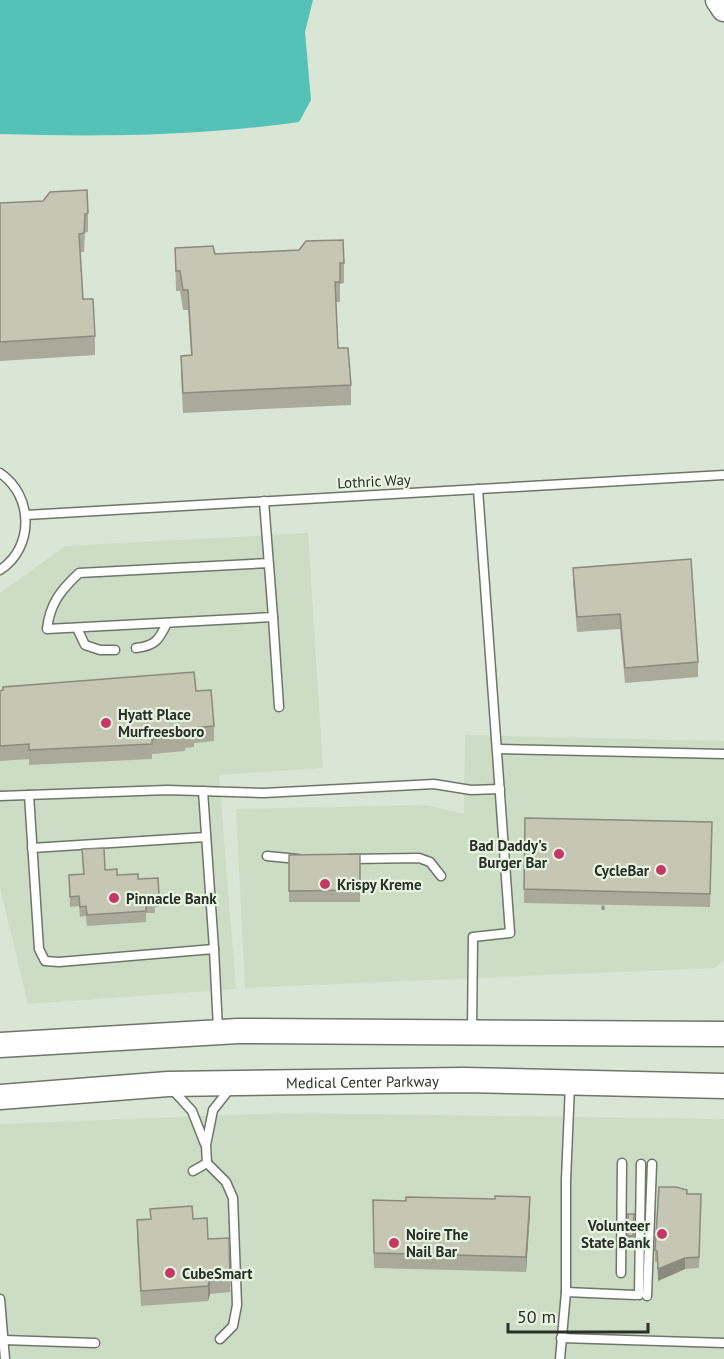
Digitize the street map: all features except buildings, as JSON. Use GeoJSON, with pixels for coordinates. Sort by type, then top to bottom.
{"type":"FeatureCollection","features":[{"type":"Feature","properties":{"kind":"main road"},"geometry":{"type":"LineString","coordinates":[[718,0],[724,9]]}},
{"type":"Feature","properties":{"kind":"main road"},"geometry":{"type":"LineString","coordinates":[[0,1045],[218,1032],[472,1031],[724,1034]]}},
{"type":"Feature","properties":{"kind":"main road","name":"Medical Center Parkway"},"geometry":{"type":"LineString","coordinates":[[0,1097],[168,1084],[464,1080],[724,1086]]}},
{"type":"Feature","properties":{"kind":"lane"},"geometry":{"type":"LineString","coordinates":[[0,473],[8,478],[20,495],[26,515],[25,533],[18,551],[0,570]]}},
{"type":"Feature","properties":{"kind":"lane","name":"Lothric Way"},"geometry":{"type":"LineString","coordinates":[[26,515],[724,475]]}},
{"type":"Feature","properties":{"kind":"lane"},"geometry":{"type":"LineString","coordinates":[[472,1031],[473,937],[510,933],[478,489]]}},
{"type":"Feature","properties":{"kind":"lane"},"geometry":{"type":"LineString","coordinates":[[264,501],[279,707]]}},
{"type":"Feature","properties":{"kind":"lane"},"geometry":{"type":"LineString","coordinates":[[269,563],[79,573],[56,595],[48,614],[47,629],[273,617]]}},
{"type":"Feature","properties":{"kind":"lane"},"geometry":{"type":"LineString","coordinates":[[136,648],[151,647],[160,639],[167,622]]}},
{"type":"Feature","properties":{"kind":"lane"},"geometry":{"type":"LineString","coordinates":[[77,628],[85,645],[100,651],[115,650]]}},
{"type":"Feature","properties":{"kind":"lane"},"geometry":{"type":"LineString","coordinates":[[498,749],[724,754]]}},
{"type":"Feature","properties":{"kind":"lane"},"geometry":{"type":"LineString","coordinates":[[0,796],[203,791],[264,793],[434,784],[471,790],[500,789]]}},
{"type":"Feature","properties":{"kind":"lane"},"geometry":{"type":"LineString","coordinates":[[203,791],[218,1032]]}},
{"type":"Feature","properties":{"kind":"lane"},"geometry":{"type":"LineString","coordinates":[[29,795],[39,949],[45,961],[59,962],[214,949]]}},
{"type":"Feature","properties":{"kind":"lane"},"geometry":{"type":"LineString","coordinates":[[32,848],[206,837]]}},
{"type":"Feature","properties":{"kind":"lane"},"geometry":{"type":"LineString","coordinates":[[267,856],[283,860],[305,859]]}},
{"type":"Feature","properties":{"kind":"lane"},"geometry":{"type":"LineString","coordinates":[[340,859],[420,858],[430,862],[441,876]]}},
{"type":"Feature","properties":{"kind":"lane"},"geometry":{"type":"LineString","coordinates":[[560,1359],[566,1292],[566,1180],[570,1083]]}},
{"type":"Feature","properties":{"kind":"lane"},"geometry":{"type":"LineString","coordinates":[[168,1084],[192,1111],[206,1145]]}},
{"type":"Feature","properties":{"kind":"lane"},"geometry":{"type":"LineString","coordinates":[[220,1339],[233,1326],[237,1305],[233,1198],[226,1182],[207,1163],[206,1145],[213,1110],[234,1084]]}},
{"type":"Feature","properties":{"kind":"lane"},"geometry":{"type":"LineString","coordinates":[[193,1171],[207,1163]]}},
{"type":"Feature","properties":{"kind":"lane"},"geometry":{"type":"LineString","coordinates":[[621,1273],[622,1163]]}},
{"type":"Feature","properties":{"kind":"lane"},"geometry":{"type":"LineString","coordinates":[[640,1295],[641,1164]]}},
{"type":"Feature","properties":{"kind":"lane"},"geometry":{"type":"LineString","coordinates":[[640,1295],[652,1164]]}},
{"type":"Feature","properties":{"kind":"lane"},"geometry":{"type":"LineString","coordinates":[[566,1292],[640,1295]]}},
{"type":"Feature","properties":{"kind":"lane"},"geometry":{"type":"LineString","coordinates":[[0,1299],[5,1359]]}},
{"type":"Feature","properties":{"kind":"lane"},"geometry":{"type":"LineString","coordinates":[[561,1338],[724,1343]]}},
{"type":"Feature","properties":{"kind":"lane"},"geometry":{"type":"LineString","coordinates":[[3,1340],[95,1343]]}},
{"type":"Feature","properties":{"kind":"path"},"geometry":{"type":"LineString","coordinates":[[603,898],[603,910]]}},
{"type":"Feature","properties":{"kind":"shaded area"},"geometry":{"type":"Polygon","coordinates":[[[308,533],[323,768],[219,775],[236,989],[28,1004],[0,888],[0,593],[65,546],[308,533]]]}},
{"type":"Feature","properties":{"kind":"shaded area"},"geometry":{"type":"Polygon","coordinates":[[[465,735],[724,741],[724,960],[715,968],[245,988],[236,809],[427,805],[464,814],[465,735]]]}},
{"type":"Feature","properties":{"kind":"shaded area"},"geometry":{"type":"Polygon","coordinates":[[[284,1113],[724,1119],[724,1359],[0,1359],[0,1124],[284,1113]]]}},
{"type":"Feature","properties":{"kind":"water"},"geometry":{"type":"Polygon","coordinates":[[[0,0],[313,0],[305,32],[311,100],[299,122],[262,127],[150,134],[0,134],[0,0]]]}},
{"type":"Feature","properties":{"kind":"place","name":"Hyatt Place Murfreesboro"},"geometry":{"type":"Point","coordinates":[106,723]}},
{"type":"Feature","properties":{"kind":"place","name":"Bad Daddy's Burger Bar"},"geometry":{"type":"Point","coordinates":[559,854]}},
{"type":"Feature","properties":{"kind":"place","name":"CycleBar"},"geometry":{"type":"Point","coordinates":[661,870]}},
{"type":"Feature","properties":{"kind":"place","name":"Krispy Kreme"},"geometry":{"type":"Point","coordinates":[325,884]}},
{"type":"Feature","properties":{"kind":"place","name":"Pinnacle Bank"},"geometry":{"type":"Point","coordinates":[114,898]}},
{"type":"Feature","properties":{"kind":"place","name":"Volunteer State Bank"},"geometry":{"type":"Point","coordinates":[662,1234]}},
{"type":"Feature","properties":{"kind":"place","name":"Noire The Nail Bar"},"geometry":{"type":"Point","coordinates":[394,1243]}},
{"type":"Feature","properties":{"kind":"place","name":"CubeSmart"},"geometry":{"type":"Point","coordinates":[170,1273]}}]}
